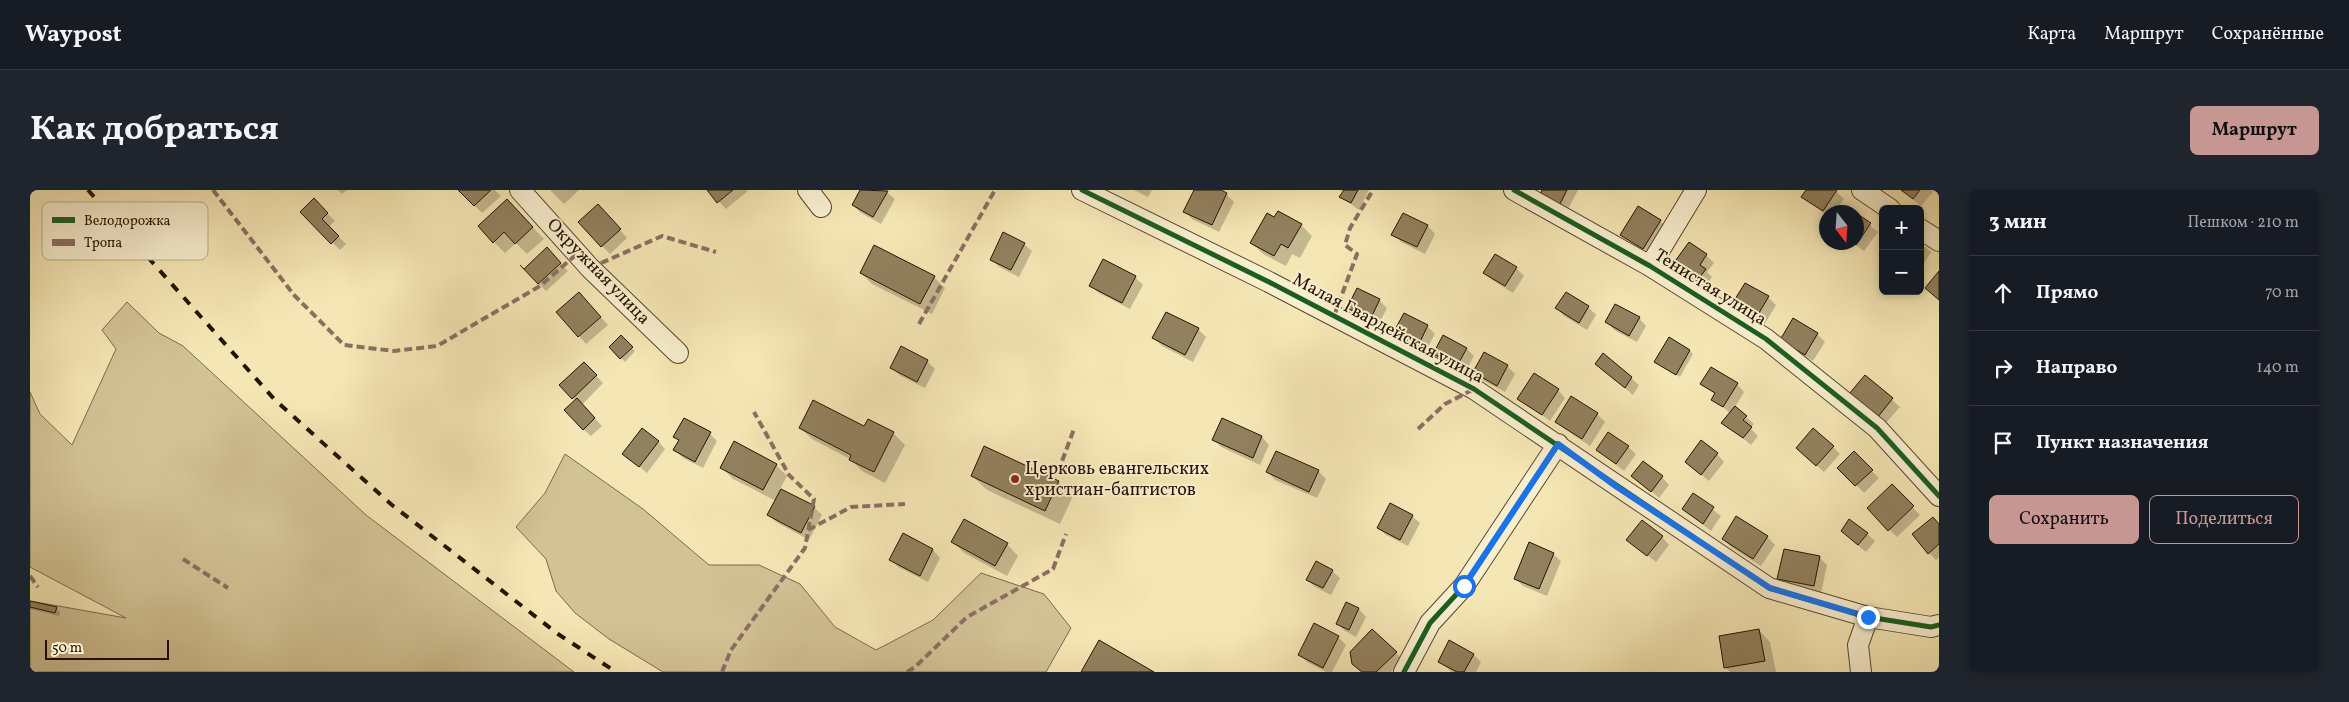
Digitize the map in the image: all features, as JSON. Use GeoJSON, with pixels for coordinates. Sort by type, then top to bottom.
{"type":"FeatureCollection","features":[{"type":"Feature","properties":{"kind":"street","name":"Окружная улица"},"geometry":{"type":"LineString","coordinates":[[520,190],[590,268],[678,353]]}},
{"type":"Feature","properties":{"kind":"street"},"geometry":{"type":"LineString","coordinates":[[808,190],[821,207]]}},
{"type":"Feature","properties":{"kind":"street","name":"Малая Гвардейская улица"},"geometry":{"type":"LineString","coordinates":[[1082,190],[1269,282],[1474,389],[1558,444],[1617,487],[1770,588],[1868,617],[1931,628],[1939,625]]}},
{"type":"Feature","properties":{"kind":"street","name":"Тенистая улица"},"geometry":{"type":"LineString","coordinates":[[1514,190],[1650,266],[1766,339],[1877,428],[1939,496]]}},
{"type":"Feature","properties":{"kind":"street"},"geometry":{"type":"LineString","coordinates":[[1650,266],[1696,190]]}},
{"type":"Feature","properties":{"kind":"street"},"geometry":{"type":"LineString","coordinates":[[1862,190],[1884,205]]}},
{"type":"Feature","properties":{"kind":"street"},"geometry":{"type":"LineString","coordinates":[[1924,232],[1939,241]]}},
{"type":"Feature","properties":{"kind":"street"},"geometry":{"type":"LineString","coordinates":[[1404,672],[1430,623],[1464,586],[1558,444]]}},
{"type":"Feature","properties":{"kind":"street"},"geometry":{"type":"LineString","coordinates":[[1861,672],[1858,645],[1868,617]]}},
{"type":"Feature","properties":{"kind":"shaded area"},"geometry":{"type":"Polygon","coordinates":[[[127,302],[159,333],[183,346],[366,515],[574,672],[30,672],[30,601],[126,618],[30,567],[30,392],[40,414],[72,445],[116,349],[102,330],[127,302]]]}},
{"type":"Feature","properties":{"kind":"shaded area"},"geometry":{"type":"Polygon","coordinates":[[[565,454],[643,509],[709,565],[759,565],[800,584],[835,627],[876,650],[933,620],[981,573],[1044,594],[1071,628],[1046,672],[663,672],[609,639],[575,613],[556,591],[546,559],[516,527],[545,493],[565,454]]]}},
{"type":"Feature","properties":{"kind":"building"},"geometry":{"type":"Polygon","coordinates":[[[458,190],[491,190],[474,206],[458,190]]]}},
{"type":"Feature","properties":{"kind":"building"},"geometry":{"type":"Polygon","coordinates":[[[707,190],[733,190],[717,203],[707,190]]]}},
{"type":"Feature","properties":{"kind":"building"},"geometry":{"type":"Polygon","coordinates":[[[860,190],[888,191],[873,217],[852,205],[860,190]]]}},
{"type":"Feature","properties":{"kind":"building"},"geometry":{"type":"Polygon","coordinates":[[[1194,190],[1221,190],[1227,193],[1212,225],[1183,212],[1194,190]]]}},
{"type":"Feature","properties":{"kind":"building"},"geometry":{"type":"Polygon","coordinates":[[[1344,190],[1358,190],[1351,203],[1339,197],[1344,190]]]}},
{"type":"Feature","properties":{"kind":"building"},"geometry":{"type":"Polygon","coordinates":[[[1542,190],[1567,190],[1560,204],[1540,195],[1542,190]]]}},
{"type":"Feature","properties":{"kind":"building"},"geometry":{"type":"Polygon","coordinates":[[[1806,190],[1837,190],[1827,205],[1819,205],[1819,208],[1801,197],[1806,190]]]}},
{"type":"Feature","properties":{"kind":"building"},"geometry":{"type":"Polygon","coordinates":[[[1901,190],[1920,190],[1913,199],[1901,190]]]}},
{"type":"Feature","properties":{"kind":"building"},"geometry":{"type":"Polygon","coordinates":[[[314,198],[328,213],[322,219],[339,236],[331,244],[300,212],[314,198]]]}},
{"type":"Feature","properties":{"kind":"building"},"geometry":{"type":"Polygon","coordinates":[[[507,199],[533,227],[515,244],[504,232],[493,243],[478,226],[507,199]]]}},
{"type":"Feature","properties":{"kind":"building"},"geometry":{"type":"Polygon","coordinates":[[[598,204],[621,229],[601,247],[578,222],[598,204]]]}},
{"type":"Feature","properties":{"kind":"building"},"geometry":{"type":"Polygon","coordinates":[[[1638,206],[1661,220],[1643,249],[1620,235],[1638,206]]]}},
{"type":"Feature","properties":{"kind":"building"},"geometry":{"type":"Polygon","coordinates":[[[1278,211],[1302,224],[1288,248],[1281,244],[1274,256],[1250,243],[1267,213],[1274,217],[1278,211]]]}},
{"type":"Feature","properties":{"kind":"building"},"geometry":{"type":"Polygon","coordinates":[[[1403,213],[1428,225],[1417,247],[1391,235],[1403,213]]]}},
{"type":"Feature","properties":{"kind":"building"},"geometry":{"type":"Polygon","coordinates":[[[1864,218],[1871,223],[1864,233],[1864,218]]]}},
{"type":"Feature","properties":{"kind":"building"},"geometry":{"type":"Polygon","coordinates":[[[1003,232],[1025,243],[1011,270],[990,260],[1003,232]]]}},
{"type":"Feature","properties":{"kind":"building"},"geometry":{"type":"Polygon","coordinates":[[[1689,242],[1707,254],[1700,265],[1706,269],[1697,281],[1673,264],[1689,242]]]}},
{"type":"Feature","properties":{"kind":"building"},"geometry":{"type":"Polygon","coordinates":[[[874,245],[935,276],[920,304],[860,273],[874,245]]]}},
{"type":"Feature","properties":{"kind":"building"},"geometry":{"type":"Polygon","coordinates":[[[547,247],[561,263],[538,284],[520,265],[524,269],[547,247]]]}},
{"type":"Feature","properties":{"kind":"building"},"geometry":{"type":"Polygon","coordinates":[[[1495,254],[1517,267],[1505,286],[1483,273],[1495,254]]]}},
{"type":"Feature","properties":{"kind":"building"},"geometry":{"type":"Polygon","coordinates":[[[1103,259],[1136,276],[1122,303],[1089,286],[1103,259]]]}},
{"type":"Feature","properties":{"kind":"building"},"geometry":{"type":"Polygon","coordinates":[[[1939,271],[1939,300],[1925,288],[1939,271]]]}},
{"type":"Feature","properties":{"kind":"building"},"geometry":{"type":"Polygon","coordinates":[[[1745,283],[1769,296],[1756,318],[1732,304],[1745,283]]]}},
{"type":"Feature","properties":{"kind":"building"},"geometry":{"type":"Polygon","coordinates":[[[1357,288],[1380,299],[1370,320],[1347,308],[1357,288]]]}},
{"type":"Feature","properties":{"kind":"building"},"geometry":{"type":"Polygon","coordinates":[[[579,292],[601,317],[578,337],[556,312],[579,292]]]}},
{"type":"Feature","properties":{"kind":"building"},"geometry":{"type":"Polygon","coordinates":[[[1566,292],[1589,306],[1579,323],[1555,308],[1566,292]]]}},
{"type":"Feature","properties":{"kind":"building"},"geometry":{"type":"Polygon","coordinates":[[[1615,304],[1640,317],[1629,336],[1605,322],[1615,304]]]}},
{"type":"Feature","properties":{"kind":"building"},"geometry":{"type":"Polygon","coordinates":[[[1166,312],[1199,328],[1185,355],[1152,338],[1166,312]]]}},
{"type":"Feature","properties":{"kind":"building"},"geometry":{"type":"Polygon","coordinates":[[[1404,313],[1428,325],[1418,346],[1393,333],[1404,313]]]}},
{"type":"Feature","properties":{"kind":"building"},"geometry":{"type":"Polygon","coordinates":[[[1793,318],[1818,333],[1805,355],[1780,340],[1793,318]]]}},
{"type":"Feature","properties":{"kind":"building"},"geometry":{"type":"Polygon","coordinates":[[[621,335],[633,347],[620,359],[609,347],[621,335]]]}},
{"type":"Feature","properties":{"kind":"building"},"geometry":{"type":"Polygon","coordinates":[[[1443,335],[1467,348],[1457,366],[1433,354],[1443,335]]]}},
{"type":"Feature","properties":{"kind":"building"},"geometry":{"type":"Polygon","coordinates":[[[1669,337],[1690,350],[1676,375],[1654,362],[1669,337]]]}},
{"type":"Feature","properties":{"kind":"building"},"geometry":{"type":"Polygon","coordinates":[[[901,346],[928,360],[917,382],[890,368],[901,346]]]}},
{"type":"Feature","properties":{"kind":"building"},"geometry":{"type":"Polygon","coordinates":[[[1484,352],[1508,365],[1497,386],[1473,372],[1484,352]]]}},
{"type":"Feature","properties":{"kind":"building"},"geometry":{"type":"Polygon","coordinates":[[[1603,353],[1632,377],[1625,388],[1595,364],[1603,353]]]}},
{"type":"Feature","properties":{"kind":"building"},"geometry":{"type":"Polygon","coordinates":[[[584,362],[597,375],[572,399],[559,385],[584,362]]]}},
{"type":"Feature","properties":{"kind":"building"},"geometry":{"type":"Polygon","coordinates":[[[1711,367],[1738,383],[1723,407],[1711,400],[1715,393],[1700,384],[1711,367]]]}},
{"type":"Feature","properties":{"kind":"building"},"geometry":{"type":"Polygon","coordinates":[[[1534,373],[1559,389],[1542,415],[1517,399],[1534,373]]]}},
{"type":"Feature","properties":{"kind":"building"},"geometry":{"type":"Polygon","coordinates":[[[1865,375],[1893,398],[1877,418],[1849,394],[1865,375]]]}},
{"type":"Feature","properties":{"kind":"building"},"geometry":{"type":"Polygon","coordinates":[[[1571,396],[1598,413],[1582,439],[1555,422],[1571,396]]]}},
{"type":"Feature","properties":{"kind":"building"},"geometry":{"type":"Polygon","coordinates":[[[577,398],[595,418],[583,430],[564,410],[577,398]]]}},
{"type":"Feature","properties":{"kind":"building"},"geometry":{"type":"Polygon","coordinates":[[[813,400],[864,426],[868,419],[894,432],[874,472],[849,460],[851,455],[799,428],[813,400]]]}},
{"type":"Feature","properties":{"kind":"building"},"geometry":{"type":"Polygon","coordinates":[[[1735,406],[1747,416],[1743,420],[1752,427],[1743,438],[1721,423],[1735,406]]]}},
{"type":"Feature","properties":{"kind":"building"},"geometry":{"type":"Polygon","coordinates":[[[684,418],[711,432],[695,462],[673,450],[679,440],[673,437],[684,418]]]}},
{"type":"Feature","properties":{"kind":"building"},"geometry":{"type":"Polygon","coordinates":[[[1222,418],[1262,436],[1253,458],[1212,440],[1222,418]]]}},
{"type":"Feature","properties":{"kind":"building"},"geometry":{"type":"Polygon","coordinates":[[[642,428],[659,441],[639,467],[622,454],[642,428]]]}},
{"type":"Feature","properties":{"kind":"building"},"geometry":{"type":"Polygon","coordinates":[[[1813,428],[1834,446],[1816,466],[1796,448],[1813,428]]]}},
{"type":"Feature","properties":{"kind":"building"},"geometry":{"type":"Polygon","coordinates":[[[1608,432],[1629,446],[1616,464],[1596,450],[1608,432]]]}},
{"type":"Feature","properties":{"kind":"building"},"geometry":{"type":"Polygon","coordinates":[[[1701,440],[1718,453],[1701,475],[1685,462],[1701,440]]]}},
{"type":"Feature","properties":{"kind":"building"},"geometry":{"type":"Polygon","coordinates":[[[734,441],[777,464],[763,490],[720,468],[734,441]]]}},
{"type":"Feature","properties":{"kind":"building","name":"Церковь евангельских христиан-баптистов"},"geometry":{"type":"Polygon","coordinates":[[[984,446],[1059,481],[1045,511],[971,476],[984,446]]]}},
{"type":"Feature","properties":{"kind":"building"},"geometry":{"type":"Polygon","coordinates":[[[1276,451],[1319,470],[1309,492],[1266,472],[1276,451]]]}},
{"type":"Feature","properties":{"kind":"building"},"geometry":{"type":"Polygon","coordinates":[[[1854,451],[1873,470],[1855,486],[1837,468],[1854,451]]]}},
{"type":"Feature","properties":{"kind":"building"},"geometry":{"type":"Polygon","coordinates":[[[1643,461],[1663,476],[1651,492],[1631,476],[1643,461]]]}},
{"type":"Feature","properties":{"kind":"building"},"geometry":{"type":"Polygon","coordinates":[[[1892,484],[1914,506],[1888,531],[1867,508],[1892,484]]]}},
{"type":"Feature","properties":{"kind":"building"},"geometry":{"type":"Polygon","coordinates":[[[781,489],[815,506],[801,533],[767,515],[781,489]]]}},
{"type":"Feature","properties":{"kind":"building"},"geometry":{"type":"Polygon","coordinates":[[[1693,493],[1714,507],[1703,524],[1682,509],[1693,493]]]}},
{"type":"Feature","properties":{"kind":"building"},"geometry":{"type":"Polygon","coordinates":[[[1390,503],[1413,515],[1400,540],[1377,528],[1390,503]]]}},
{"type":"Feature","properties":{"kind":"building"},"geometry":{"type":"Polygon","coordinates":[[[1736,516],[1768,536],[1753,559],[1722,539],[1736,516]]]}},
{"type":"Feature","properties":{"kind":"building"},"geometry":{"type":"Polygon","coordinates":[[[1933,517],[1939,524],[1939,544],[1928,554],[1912,534],[1933,517]]]}},
{"type":"Feature","properties":{"kind":"building"},"geometry":{"type":"Polygon","coordinates":[[[964,519],[1008,543],[995,566],[951,542],[964,519]]]}},
{"type":"Feature","properties":{"kind":"building"},"geometry":{"type":"Polygon","coordinates":[[[1849,519],[1868,533],[1858,545],[1841,531],[1849,519]]]}},
{"type":"Feature","properties":{"kind":"building"},"geometry":{"type":"Polygon","coordinates":[[[1642,520],[1663,536],[1647,556],[1626,540],[1642,520]]]}},
{"type":"Feature","properties":{"kind":"building"},"geometry":{"type":"Polygon","coordinates":[[[903,533],[933,549],[920,576],[889,560],[903,533]]]}},
{"type":"Feature","properties":{"kind":"building"},"geometry":{"type":"Polygon","coordinates":[[[1529,542],[1554,553],[1539,589],[1514,579],[1529,542]]]}},
{"type":"Feature","properties":{"kind":"building"},"geometry":{"type":"Polygon","coordinates":[[[1784,549],[1820,556],[1814,586],[1777,579],[1784,549]]]}},
{"type":"Feature","properties":{"kind":"building"},"geometry":{"type":"Polygon","coordinates":[[[1316,561],[1333,570],[1323,588],[1306,580],[1316,561]]]}},
{"type":"Feature","properties":{"kind":"building"},"geometry":{"type":"Polygon","coordinates":[[[30,601],[57,607],[55,613],[30,607],[30,601]]]}},
{"type":"Feature","properties":{"kind":"building"},"geometry":{"type":"Polygon","coordinates":[[[1346,602],[1359,608],[1349,630],[1336,624],[1346,602]]]}},
{"type":"Feature","properties":{"kind":"building"},"geometry":{"type":"Polygon","coordinates":[[[1314,623],[1339,636],[1323,668],[1298,655],[1314,623]]]}},
{"type":"Feature","properties":{"kind":"building"},"geometry":{"type":"Polygon","coordinates":[[[1372,629],[1397,652],[1376,672],[1362,672],[1352,664],[1350,652],[1372,629]]]}},
{"type":"Feature","properties":{"kind":"building"},"geometry":{"type":"Polygon","coordinates":[[[1759,629],[1765,661],[1724,668],[1719,636],[1759,629]]]}},
{"type":"Feature","properties":{"kind":"building"},"geometry":{"type":"Polygon","coordinates":[[[1099,640],[1154,672],[1081,672],[1099,640]]]}},
{"type":"Feature","properties":{"kind":"building"},"geometry":{"type":"Polygon","coordinates":[[[1449,640],[1474,654],[1464,672],[1457,672],[1438,662],[1449,640]]]}},
{"type":"Feature","properties":{"kind":"railway"},"geometry":{"type":"LineString","coordinates":[[88,190],[99,202]]}},
{"type":"Feature","properties":{"kind":"railway"},"geometry":{"type":"LineString","coordinates":[[150,260],[275,400],[392,505],[558,634],[616,672]]}},
{"type":"Feature","properties":{"kind":"marked path"},"geometry":{"type":"LineString","coordinates":[[213,190],[294,295],[344,345],[394,351],[437,346],[540,286],[578,253]]}},
{"type":"Feature","properties":{"kind":"marked path"},"geometry":{"type":"LineString","coordinates":[[919,324],[995,190]]}},
{"type":"Feature","properties":{"kind":"marked path"},"geometry":{"type":"LineString","coordinates":[[1334,316],[1357,254],[1345,245],[1350,228],[1373,190]]}},
{"type":"Feature","properties":{"kind":"marked path"},"geometry":{"type":"LineString","coordinates":[[590,268],[662,236],[716,252]]}},
{"type":"Feature","properties":{"kind":"marked path"},"geometry":{"type":"LineString","coordinates":[[1418,429],[1445,404],[1474,389]]}},
{"type":"Feature","properties":{"kind":"marked path"},"geometry":{"type":"LineString","coordinates":[[722,672],[731,650],[805,548],[814,499],[789,475],[754,412]]}},
{"type":"Feature","properties":{"kind":"marked path"},"geometry":{"type":"LineString","coordinates":[[1058,472],[1074,429]]}},
{"type":"Feature","properties":{"kind":"marked path"},"geometry":{"type":"LineString","coordinates":[[808,530],[851,507],[905,504]]}},
{"type":"Feature","properties":{"kind":"marked path"},"geometry":{"type":"LineString","coordinates":[[907,672],[915,667],[967,617],[1053,569],[1066,534]]}},
{"type":"Feature","properties":{"kind":"marked path"},"geometry":{"type":"LineString","coordinates":[[183,559],[228,588]]}},
{"type":"Feature","properties":{"kind":"marked path"},"geometry":{"type":"LineString","coordinates":[[30,576],[38,587]]}},
{"type":"Feature","properties":{"kind":"cycle path"},"geometry":{"type":"LineString","coordinates":[[1082,190],[1269,282],[1474,389],[1769,588],[1868,617],[1931,627],[1939,625]]}},
{"type":"Feature","properties":{"kind":"cycle path"},"geometry":{"type":"LineString","coordinates":[[1514,190],[1650,266],[1766,339],[1877,428],[1939,496]]}},
{"type":"Feature","properties":{"kind":"cycle path"},"geometry":{"type":"LineString","coordinates":[[1404,672],[1430,623],[1464,586],[1558,444]]}},
{"type":"Feature","properties":{"kind":"place","name":"Церковь евангельских христиан-баптистов"},"geometry":{"type":"Point","coordinates":[1015,479]}},
{"type":"Feature","properties":{"kind":"route"},"geometry":{"type":"LineString","coordinates":[[1464,586],[1558,444],[1617,487],[1770,588],[1868,617]]}}]}
